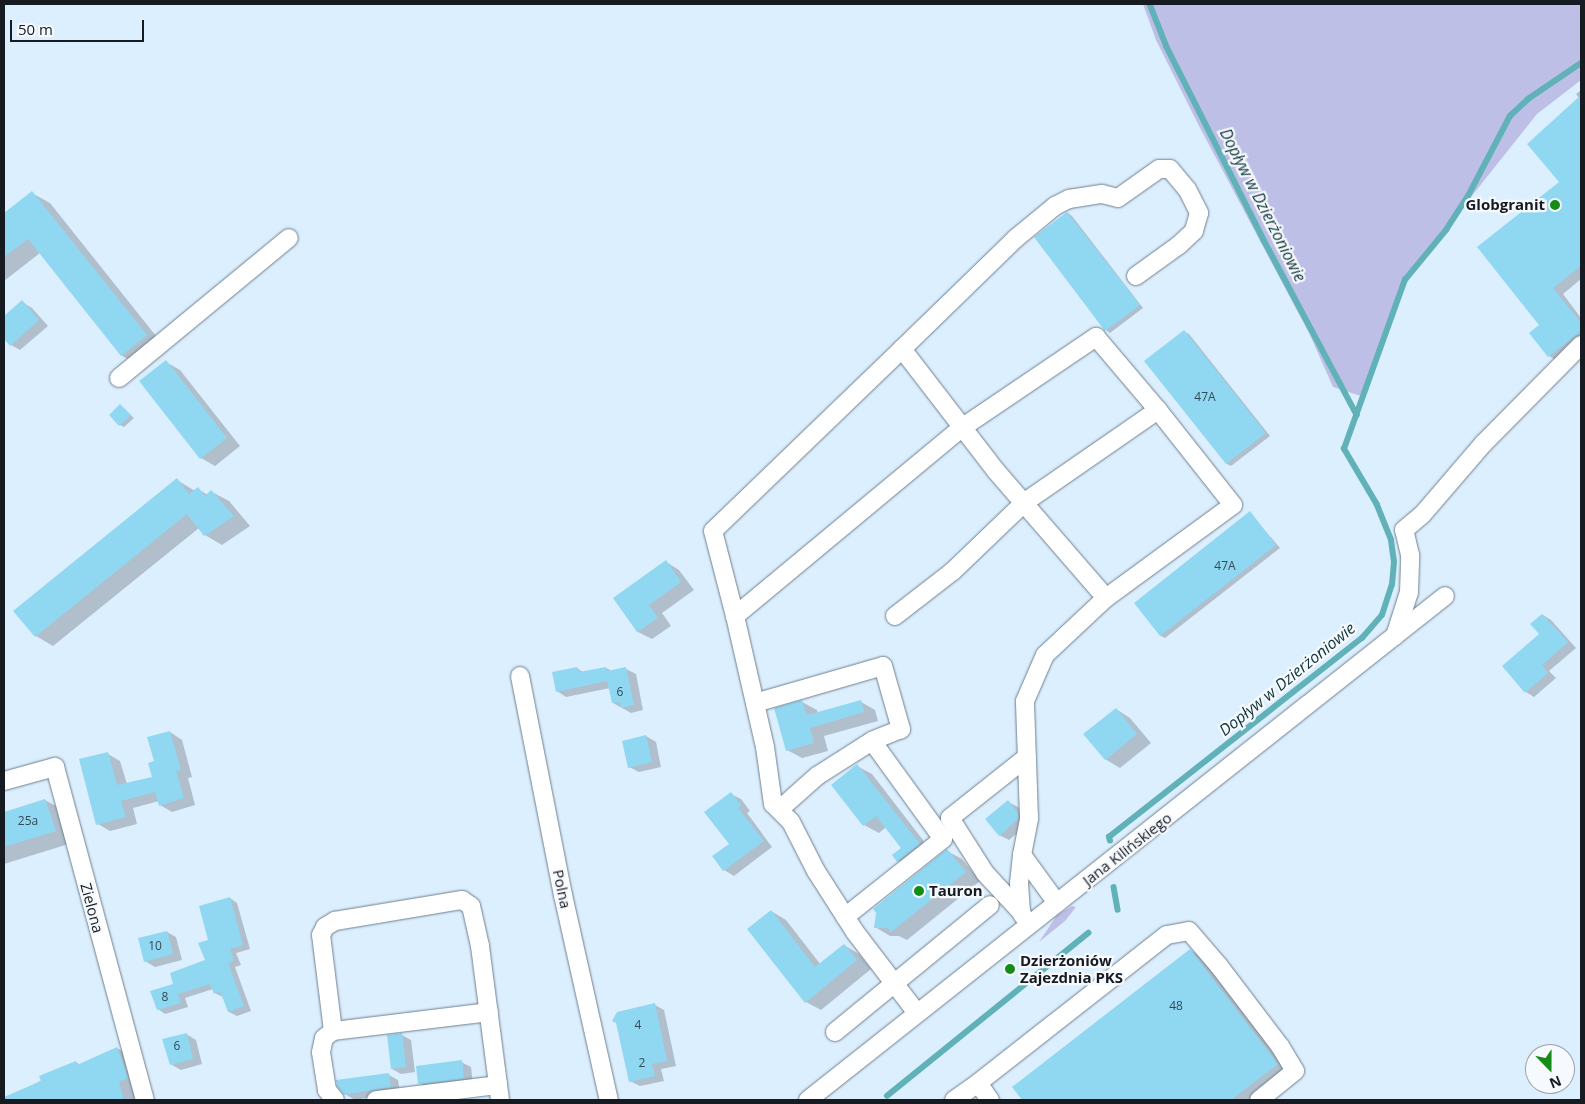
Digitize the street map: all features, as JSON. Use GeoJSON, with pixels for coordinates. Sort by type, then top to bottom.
{"type":"FeatureCollection","features":[{"type":"Feature","properties":{"kind":"street"},"geometry":{"type":"LineString","coordinates":[[917,1013],[893,984],[845,917],[816,871],[792,822],[773,804],[765,747],[714,531],[1015,239],[1055,206],[1069,199],[1102,194],[1118,198],[1159,169],[1170,169],[1187,189],[1199,213],[1194,230],[1179,245],[1136,276]]}},
{"type":"Feature","properties":{"kind":"street"},"geometry":{"type":"LineString","coordinates":[[119,378],[289,238]]}},
{"type":"Feature","properties":{"kind":"street"},"geometry":{"type":"LineString","coordinates":[[735,616],[963,427],[1096,337],[1158,410],[1233,505],[1106,598],[1045,655],[1025,701],[1029,818],[1022,854],[1025,918]]}},
{"type":"Feature","properties":{"kind":"street"},"geometry":{"type":"LineString","coordinates":[[1395,636],[1409,592],[1410,555],[1404,530],[1422,515],[1491,437],[1581,345]]}},
{"type":"Feature","properties":{"kind":"street"},"geometry":{"type":"LineString","coordinates":[[902,349],[996,471],[1025,502],[1106,598]]}},
{"type":"Feature","properties":{"kind":"street"},"geometry":{"type":"LineString","coordinates":[[895,616],[953,571],[1025,502],[1158,410]]}},
{"type":"Feature","properties":{"kind":"street","name":"Jana Kilińskiego"},"geometry":{"type":"LineString","coordinates":[[813,1099],[917,1013],[1025,918],[1057,903],[1445,596]]}},
{"type":"Feature","properties":{"kind":"street"},"geometry":{"type":"LineString","coordinates":[[754,703],[883,666],[901,729],[872,741],[817,776],[780,809]]}},
{"type":"Feature","properties":{"kind":"street","name":"Polna"},"geometry":{"type":"LineString","coordinates":[[520,676],[563,895],[609,1100]]}},
{"type":"Feature","properties":{"kind":"street"},"geometry":{"type":"LineString","coordinates":[[845,917],[943,839],[872,741]]}},
{"type":"Feature","properties":{"kind":"street"},"geometry":{"type":"LineString","coordinates":[[1025,918],[986,873],[950,818],[1027,756]]}},
{"type":"Feature","properties":{"kind":"street","name":"Zielona"},"geometry":{"type":"LineString","coordinates":[[4,781],[55,767],[145,1100]]}},
{"type":"Feature","properties":{"kind":"street"},"geometry":{"type":"LineString","coordinates":[[1022,854],[1057,903]]}},
{"type":"Feature","properties":{"kind":"street"},"geometry":{"type":"LineString","coordinates":[[333,1031],[321,935],[325,927],[334,921],[462,900],[471,906],[480,946],[499,1093],[376,1100]]}},
{"type":"Feature","properties":{"kind":"street"},"geometry":{"type":"LineString","coordinates":[[835,1032],[990,905]]}},
{"type":"Feature","properties":{"kind":"street"},"geometry":{"type":"LineString","coordinates":[[954,1100],[1167,935],[1189,931],[1219,966],[1280,1046],[1295,1071],[1259,1100]]}},
{"type":"Feature","properties":{"kind":"street"},"geometry":{"type":"LineString","coordinates":[[335,1100],[327,1090],[321,1052],[324,1038],[333,1031],[489,1012]]}},
{"type":"Feature","properties":{"kind":"street"},"geometry":{"type":"LineString","coordinates":[[978,1083],[990,1100]]}},
{"type":"Feature","properties":{"kind":"shaded area"},"geometry":{"type":"Polygon","coordinates":[[[1143,4],[1581,4],[1581,80],[1537,114],[1405,280],[1364,397],[1333,387],[1310,335],[1198,124],[1156,40],[1143,4]]]}},
{"type":"Feature","properties":{"kind":"shaded area"},"geometry":{"type":"Polygon","coordinates":[[[1072,906],[1076,907],[1065,921],[1039,942],[1057,915],[1072,906]]]}},
{"type":"Feature","properties":{"kind":"building","name":"Globgranit"},"geometry":{"type":"Polygon","coordinates":[[[1581,95],[1581,266],[1553,288],[1581,323],[1581,331],[1548,357],[1529,333],[1539,325],[1477,247],[1559,182],[1527,144],[1581,95]]]}},
{"type":"Feature","properties":{"kind":"building"},"geometry":{"type":"Polygon","coordinates":[[[32,191],[147,335],[121,356],[28,239],[4,257],[4,213],[32,191]]]}},
{"type":"Feature","properties":{"kind":"building"},"geometry":{"type":"Polygon","coordinates":[[[1067,212],[1140,305],[1105,331],[1034,237],[1067,212]]]}},
{"type":"Feature","properties":{"kind":"building"},"geometry":{"type":"Polygon","coordinates":[[[22,300],[39,320],[10,346],[4,339],[4,316],[22,300]]]}},
{"type":"Feature","properties":{"kind":"building"},"geometry":{"type":"Polygon","coordinates":[[[1184,330],[1266,433],[1226,464],[1144,361],[1184,330]]]}},
{"type":"Feature","properties":{"kind":"building"},"geometry":{"type":"Polygon","coordinates":[[[166,360],[227,438],[200,459],[139,381],[166,360]]]}},
{"type":"Feature","properties":{"kind":"building"},"geometry":{"type":"Polygon","coordinates":[[[120,404],[131,415],[119,426],[109,415],[120,404]]]}},
{"type":"Feature","properties":{"kind":"building"},"geometry":{"type":"Polygon","coordinates":[[[177,478],[189,494],[198,487],[205,496],[211,490],[234,516],[204,536],[187,514],[35,637],[13,611],[177,478]]]}},
{"type":"Feature","properties":{"kind":"building"},"geometry":{"type":"Polygon","coordinates":[[[1250,511],[1276,545],[1160,636],[1134,603],[1250,511]]]}},
{"type":"Feature","properties":{"kind":"building"},"geometry":{"type":"Polygon","coordinates":[[[666,560],[681,582],[649,605],[658,618],[637,632],[613,598],[666,560]]]}},
{"type":"Feature","properties":{"kind":"building"},"geometry":{"type":"Polygon","coordinates":[[[1542,614],[1568,642],[1542,665],[1548,673],[1525,693],[1502,666],[1539,634],[1530,624],[1542,614]]]}},
{"type":"Feature","properties":{"kind":"building"},"geometry":{"type":"Polygon","coordinates":[[[577,667],[579,672],[606,667],[607,671],[626,667],[634,705],[621,708],[620,702],[612,703],[607,681],[556,692],[552,672],[577,667]]]}},
{"type":"Feature","properties":{"kind":"building"},"geometry":{"type":"Polygon","coordinates":[[[802,700],[807,715],[861,700],[864,712],[810,728],[814,743],[786,751],[774,708],[802,700]]]}},
{"type":"Feature","properties":{"kind":"building"},"geometry":{"type":"Polygon","coordinates":[[[1116,708],[1137,734],[1105,760],[1083,734],[1116,708]]]}},
{"type":"Feature","properties":{"kind":"building"},"geometry":{"type":"Polygon","coordinates":[[[170,731],[181,770],[176,771],[184,798],[159,806],[155,792],[121,801],[126,817],[96,825],[79,759],[108,752],[117,785],[152,777],[148,763],[154,761],[147,737],[170,731]]]}},
{"type":"Feature","properties":{"kind":"building"},"geometry":{"type":"Polygon","coordinates":[[[646,735],[652,762],[628,768],[622,741],[646,735]]]}},
{"type":"Feature","properties":{"kind":"building"},"geometry":{"type":"Polygon","coordinates":[[[857,764],[920,844],[897,862],[892,855],[901,848],[876,816],[863,826],[831,785],[857,764]]]}},
{"type":"Feature","properties":{"kind":"building"},"geometry":{"type":"Polygon","coordinates":[[[731,792],[741,805],[738,808],[764,841],[723,871],[712,856],[729,844],[704,812],[731,792]]]}},
{"type":"Feature","properties":{"kind":"building"},"geometry":{"type":"Polygon","coordinates":[[[45,799],[56,831],[4,847],[4,812],[45,799]]]}},
{"type":"Feature","properties":{"kind":"building"},"geometry":{"type":"Polygon","coordinates":[[[1008,800],[1018,813],[1018,819],[999,836],[985,819],[1008,800]]]}},
{"type":"Feature","properties":{"kind":"building","name":"Tauron"},"geometry":{"type":"Polygon","coordinates":[[[947,849],[966,872],[891,932],[888,928],[874,928],[876,913],[873,909],[947,849]]]}},
{"type":"Feature","properties":{"kind":"building"},"geometry":{"type":"Polygon","coordinates":[[[230,897],[243,945],[230,949],[234,961],[228,963],[244,1006],[228,1012],[220,991],[214,994],[210,984],[178,994],[181,1003],[157,1010],[150,991],[173,984],[170,973],[205,960],[198,943],[208,940],[199,906],[230,897]]]}},
{"type":"Feature","properties":{"kind":"building"},"geometry":{"type":"Polygon","coordinates":[[[771,910],[815,967],[844,944],[857,960],[805,1003],[747,929],[771,910]]]}},
{"type":"Feature","properties":{"kind":"building"},"geometry":{"type":"Polygon","coordinates":[[[167,931],[173,954],[144,962],[138,938],[167,931]]]}},
{"type":"Feature","properties":{"kind":"building"},"geometry":{"type":"Polygon","coordinates":[[[1190,949],[1278,1064],[1231,1100],[1022,1100],[1012,1087],[1190,949]]]}},
{"type":"Feature","properties":{"kind":"building"},"geometry":{"type":"Polygon","coordinates":[[[655,1003],[667,1061],[652,1064],[655,1076],[629,1082],[616,1023],[612,1021],[617,1012],[655,1003]]]}},
{"type":"Feature","properties":{"kind":"building"},"geometry":{"type":"Polygon","coordinates":[[[187,1033],[193,1059],[170,1065],[162,1039],[187,1033]]]}},
{"type":"Feature","properties":{"kind":"building"},"geometry":{"type":"Polygon","coordinates":[[[402,1033],[406,1067],[391,1069],[387,1035],[402,1033]]]}},
{"type":"Feature","properties":{"kind":"building"},"geometry":{"type":"Polygon","coordinates":[[[117,1047],[128,1078],[119,1082],[124,1100],[4,1100],[4,1097],[41,1081],[39,1076],[76,1061],[77,1065],[117,1047]]]}},
{"type":"Feature","properties":{"kind":"building"},"geometry":{"type":"Polygon","coordinates":[[[462,1060],[464,1079],[418,1084],[416,1066],[462,1060]]]}},
{"type":"Feature","properties":{"kind":"building"},"geometry":{"type":"Polygon","coordinates":[[[389,1073],[391,1087],[344,1095],[337,1086],[336,1080],[389,1073]]]}},
{"type":"Feature","properties":{"kind":"waterway","name":"Dopływ w Dzierżoniowie"},"geometry":{"type":"LineString","coordinates":[[1150,4],[1167,47],[1264,240],[1357,415]]}},
{"type":"Feature","properties":{"kind":"waterway","name":"Dopływ w Dzierżoniowie"},"geometry":{"type":"LineString","coordinates":[[1110,841],[1109,837],[1362,638],[1382,615],[1392,585],[1394,562],[1391,540],[1377,505],[1344,449],[1405,280],[1446,230],[1468,196],[1510,116],[1528,99],[1581,63]]}},
{"type":"Feature","properties":{"kind":"waterway","name":"Dopływ w Dzierżoniowie"},"geometry":{"type":"LineString","coordinates":[[1114,887],[1118,910]]}},
{"type":"Feature","properties":{"kind":"waterway","name":"Dopływ w Dzierżoniowie"},"geometry":{"type":"LineString","coordinates":[[887,1096],[1088,933]]}},
{"type":"Feature","properties":{"kind":"place","name":"Globgranit"},"geometry":{"type":"Point","coordinates":[1555,205]}},
{"type":"Feature","properties":{"kind":"place","name":"Tauron"},"geometry":{"type":"Point","coordinates":[919,891]}},
{"type":"Feature","properties":{"kind":"place","name":"Dzierżoniów Zajezdnia PKS"},"geometry":{"type":"Point","coordinates":[1010,969]}}]}
